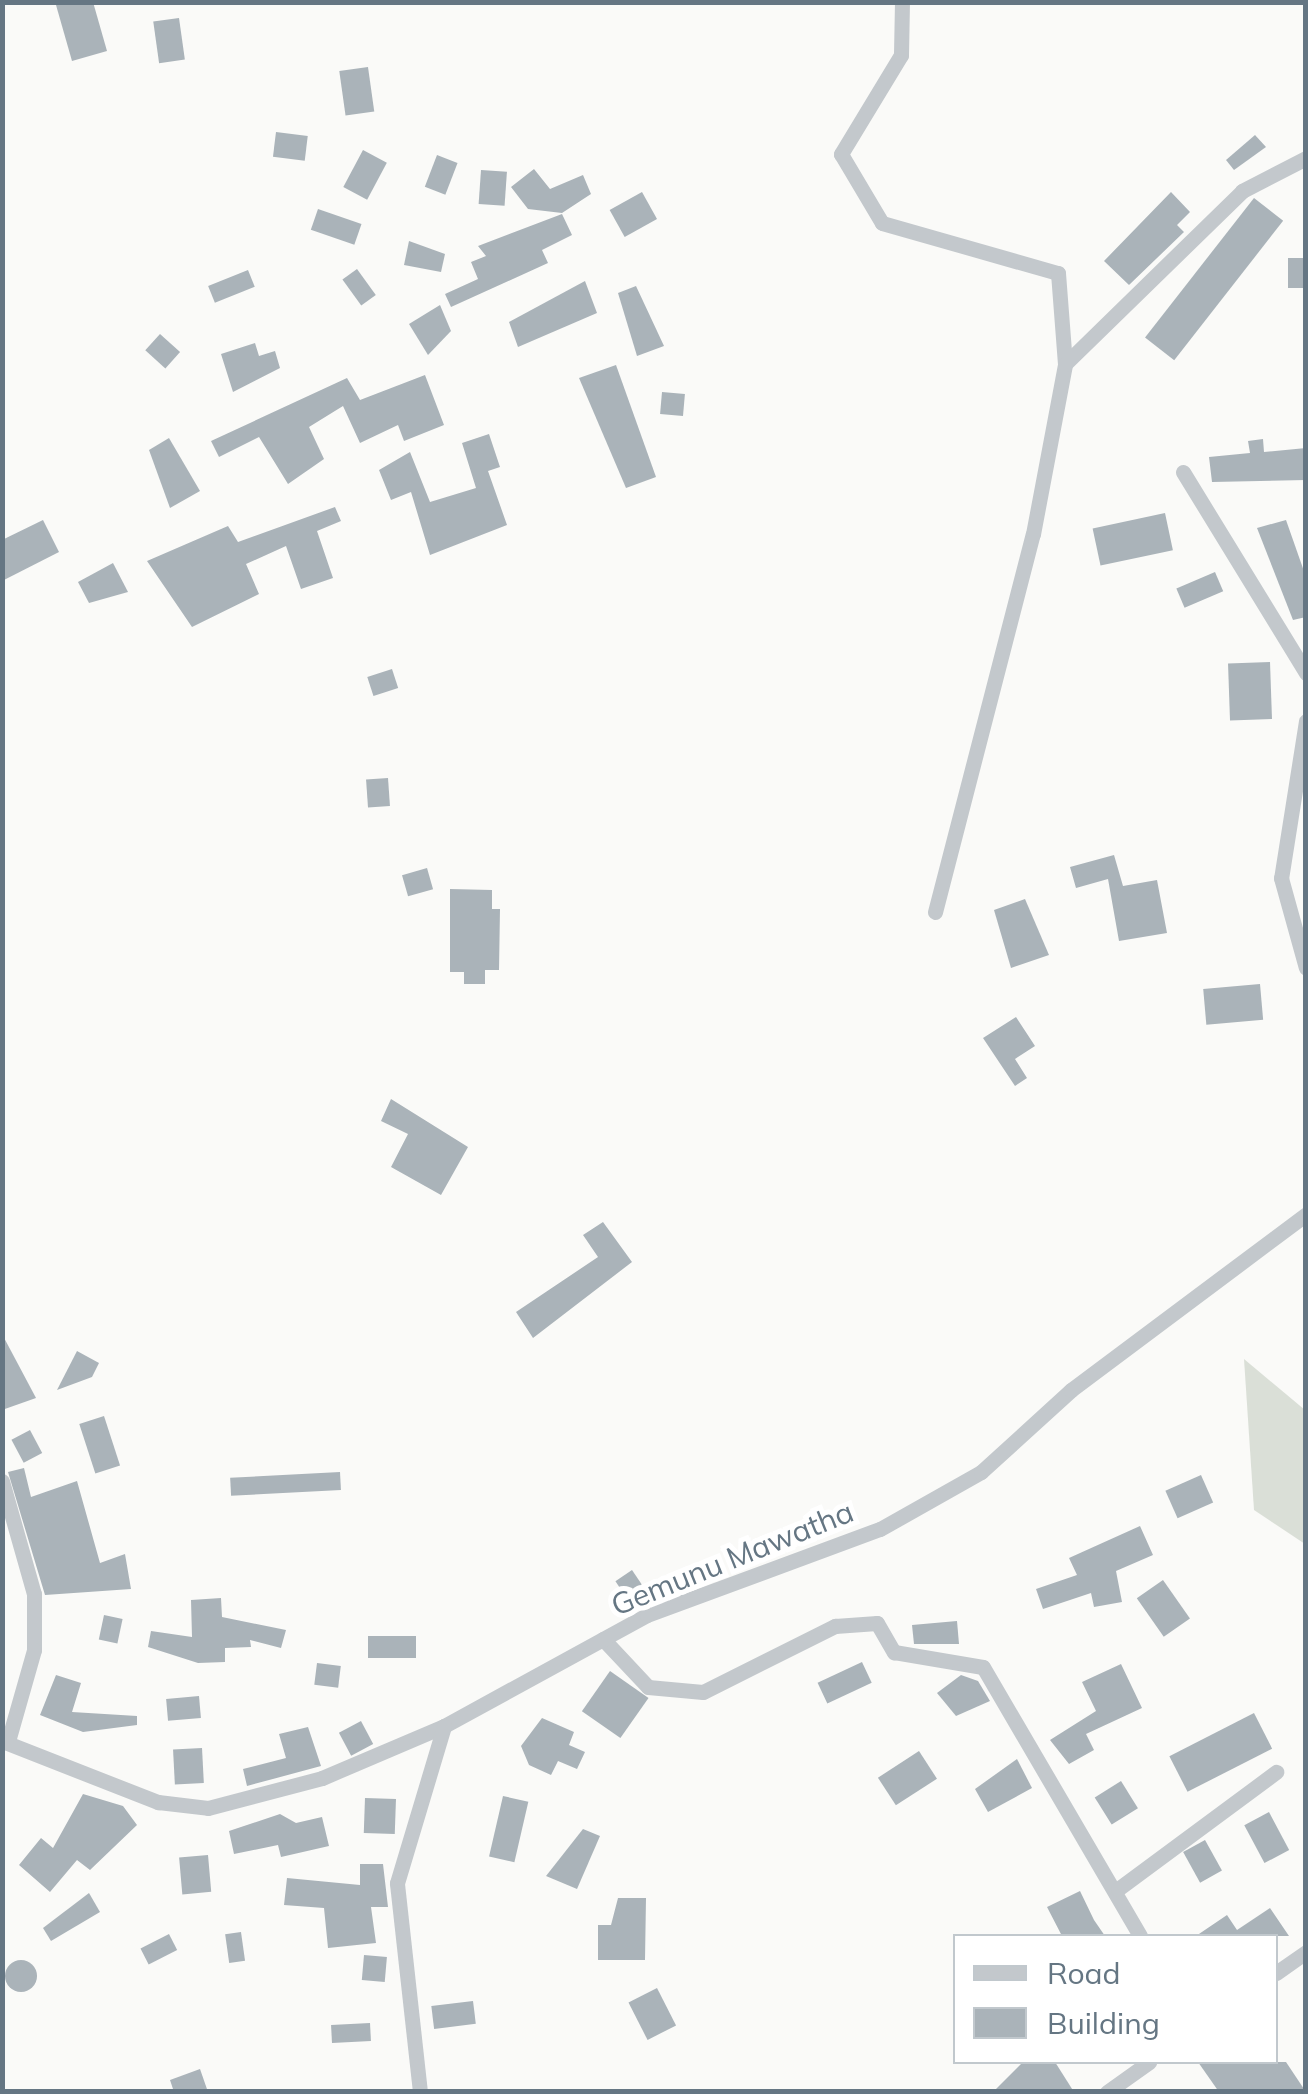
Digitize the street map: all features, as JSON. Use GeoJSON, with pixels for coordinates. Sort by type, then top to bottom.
{"type":"FeatureCollection","features":[{"type":"Feature","properties":{"kind":"street"},"geometry":{"type":"LineString","coordinates":[[902,2],[901,54],[841,154],[882,223],[1058,273],[1065,364],[1033,534],[935,912]]}},
{"type":"Feature","properties":{"kind":"street"},"geometry":{"type":"LineString","coordinates":[[1065,364],[1242,191],[1306,158]]}},
{"type":"Feature","properties":{"kind":"street"},"geometry":{"type":"LineString","coordinates":[[1182,472],[1306,674]]}},
{"type":"Feature","properties":{"kind":"street"},"geometry":{"type":"LineString","coordinates":[[1306,721],[1281,878],[1306,968]]}},
{"type":"Feature","properties":{"kind":"street","name":"Gemunu Mawatha"},"geometry":{"type":"LineString","coordinates":[[6,1741],[158,1802],[208,1808],[322,1778],[444,1726],[603,1639],[880,1529],[981,1472],[1071,1390],[1306,1214]]}},
{"type":"Feature","properties":{"kind":"street"},"geometry":{"type":"LineString","coordinates":[[2,1481],[34,1594],[34,1650],[6,1741]]}},
{"type":"Feature","properties":{"kind":"street"},"geometry":{"type":"LineString","coordinates":[[603,1639],[648,1687],[704,1692],[835,1626],[877,1623],[894,1652],[983,1667],[1118,1889],[1139,1934]]}},
{"type":"Feature","properties":{"kind":"street"},"geometry":{"type":"LineString","coordinates":[[420,2092],[398,1883],[444,1726]]}},
{"type":"Feature","properties":{"kind":"street"},"geometry":{"type":"LineString","coordinates":[[1118,1889],[1276,1772]]}},
{"type":"Feature","properties":{"kind":"street"},"geometry":{"type":"LineString","coordinates":[[1278,1972],[1306,1952]]}},
{"type":"Feature","properties":{"kind":"street"},"geometry":{"type":"LineString","coordinates":[[1107,2092],[1146,2064]]}},
{"type":"Feature","properties":{"kind":"shaded area"},"geometry":{"type":"Polygon","coordinates":[[[1244,1359],[1305,1410],[1305,1544],[1254,1510],[1244,1359]]]}},
{"type":"Feature","properties":{"kind":"building"},"geometry":{"type":"Polygon","coordinates":[[[93,2],[107,51],[72,61],[56,5],[93,2]]]}},
{"type":"Feature","properties":{"kind":"building"},"geometry":{"type":"Polygon","coordinates":[[[179,18],[185,60],[159,63],[153,22],[179,18]]]}},
{"type":"Feature","properties":{"kind":"building"},"geometry":{"type":"Polygon","coordinates":[[[368,67],[374,112],[346,116],[339,71],[368,67]]]}},
{"type":"Feature","properties":{"kind":"building"},"geometry":{"type":"Polygon","coordinates":[[[276,132],[308,136],[305,161],[273,157],[276,132]]]}},
{"type":"Feature","properties":{"kind":"building"},"geometry":{"type":"Polygon","coordinates":[[[1255,135],[1266,147],[1234,170],[1226,160],[1255,135]]]}},
{"type":"Feature","properties":{"kind":"building"},"geometry":{"type":"Polygon","coordinates":[[[363,150],[387,163],[367,200],[343,187],[363,150]]]}},
{"type":"Feature","properties":{"kind":"building"},"geometry":{"type":"Polygon","coordinates":[[[437,155],[458,163],[445,195],[425,187],[437,155]]]}},
{"type":"Feature","properties":{"kind":"building"},"geometry":{"type":"Polygon","coordinates":[[[534,169],[550,189],[583,175],[591,194],[562,213],[528,209],[511,187],[534,169]]]}},
{"type":"Feature","properties":{"kind":"building"},"geometry":{"type":"Polygon","coordinates":[[[481,170],[507,172],[505,206],[479,204],[481,170]]]}},
{"type":"Feature","properties":{"kind":"building"},"geometry":{"type":"Polygon","coordinates":[[[642,192],[657,219],[625,237],[610,210],[642,192]]]}},
{"type":"Feature","properties":{"kind":"building"},"geometry":{"type":"Polygon","coordinates":[[[1171,192],[1190,212],[1177,225],[1184,232],[1129,285],[1104,261],[1171,192]]]}},
{"type":"Feature","properties":{"kind":"building"},"geometry":{"type":"Polygon","coordinates":[[[1254,198],[1283,221],[1174,360],[1145,337],[1254,198]]]}},
{"type":"Feature","properties":{"kind":"building"},"geometry":{"type":"Polygon","coordinates":[[[318,209],[361,224],[354,245],[311,230],[318,209]]]}},
{"type":"Feature","properties":{"kind":"building"},"geometry":{"type":"Polygon","coordinates":[[[562,214],[572,235],[542,250],[548,263],[451,307],[445,294],[478,279],[471,262],[486,256],[478,246],[562,214]]]}},
{"type":"Feature","properties":{"kind":"building"},"geometry":{"type":"Polygon","coordinates":[[[409,241],[445,254],[441,272],[404,265],[409,241]]]}},
{"type":"Feature","properties":{"kind":"building"},"geometry":{"type":"Polygon","coordinates":[[[1288,258],[1306,258],[1306,288],[1288,288],[1288,258]]]}},
{"type":"Feature","properties":{"kind":"building"},"geometry":{"type":"Polygon","coordinates":[[[357,269],[376,295],[361,305],[342,280],[357,269]]]}},
{"type":"Feature","properties":{"kind":"building"},"geometry":{"type":"Polygon","coordinates":[[[248,270],[255,287],[215,303],[208,286],[248,270]]]}},
{"type":"Feature","properties":{"kind":"building"},"geometry":{"type":"Polygon","coordinates":[[[585,281],[597,313],[518,347],[509,322],[585,281]]]}},
{"type":"Feature","properties":{"kind":"building"},"geometry":{"type":"Polygon","coordinates":[[[636,286],[664,346],[637,356],[618,293],[636,286]]]}},
{"type":"Feature","properties":{"kind":"building"},"geometry":{"type":"Polygon","coordinates":[[[440,305],[451,331],[428,355],[409,324],[440,305]]]}},
{"type":"Feature","properties":{"kind":"building"},"geometry":{"type":"Polygon","coordinates":[[[160,334],[180,352],[165,368],[145,350],[160,334]]]}},
{"type":"Feature","properties":{"kind":"building"},"geometry":{"type":"Polygon","coordinates":[[[255,343],[259,356],[275,351],[280,368],[233,392],[221,354],[255,343]]]}},
{"type":"Feature","properties":{"kind":"building"},"geometry":{"type":"Polygon","coordinates":[[[616,365],[656,477],[626,488],[579,378],[616,365]]]}},
{"type":"Feature","properties":{"kind":"building"},"geometry":{"type":"Polygon","coordinates":[[[425,375],[444,425],[404,441],[398,425],[360,443],[343,406],[309,427],[324,459],[288,484],[259,437],[219,457],[211,441],[347,378],[360,400],[425,375]]]}},
{"type":"Feature","properties":{"kind":"building"},"geometry":{"type":"Polygon","coordinates":[[[662,392],[685,394],[683,416],[660,414],[662,392]]]}},
{"type":"Feature","properties":{"kind":"building"},"geometry":{"type":"Polygon","coordinates":[[[489,434],[500,467],[488,471],[507,525],[430,555],[411,492],[391,500],[379,470],[410,452],[430,502],[476,488],[462,443],[489,434]]]}},
{"type":"Feature","properties":{"kind":"building"},"geometry":{"type":"Polygon","coordinates":[[[169,438],[200,491],[170,508],[149,450],[169,438]]]}},
{"type":"Feature","properties":{"kind":"building"},"geometry":{"type":"Polygon","coordinates":[[[1263,439],[1264,452],[1306,448],[1306,480],[1212,482],[1209,457],[1250,453],[1248,441],[1263,439]]]}},
{"type":"Feature","properties":{"kind":"building"},"geometry":{"type":"Polygon","coordinates":[[[335,507],[341,521],[317,531],[333,578],[301,589],[286,546],[246,564],[259,594],[192,627],[147,561],[228,526],[238,542],[335,507]]]}},
{"type":"Feature","properties":{"kind":"building"},"geometry":{"type":"Polygon","coordinates":[[[1165,513],[1173,550],[1101,566],[1093,528],[1165,513]]]}},
{"type":"Feature","properties":{"kind":"building"},"geometry":{"type":"Polygon","coordinates":[[[43,520],[59,552],[2,581],[2,540],[43,520]]]}},
{"type":"Feature","properties":{"kind":"building"},"geometry":{"type":"Polygon","coordinates":[[[1286,520],[1306,577],[1306,617],[1293,620],[1257,528],[1286,520]]]}},
{"type":"Feature","properties":{"kind":"building"},"geometry":{"type":"Polygon","coordinates":[[[113,563],[128,592],[89,603],[78,582],[113,563]]]}},
{"type":"Feature","properties":{"kind":"building"},"geometry":{"type":"Polygon","coordinates":[[[1215,572],[1223,591],[1185,608],[1176,588],[1215,572]]]}},
{"type":"Feature","properties":{"kind":"building"},"geometry":{"type":"Polygon","coordinates":[[[1270,662],[1272,719],[1230,720],[1228,663],[1270,662]]]}},
{"type":"Feature","properties":{"kind":"building"},"geometry":{"type":"Polygon","coordinates":[[[392,669],[398,688],[373,696],[367,677],[392,669]]]}},
{"type":"Feature","properties":{"kind":"building"},"geometry":{"type":"Polygon","coordinates":[[[388,778],[390,806],[368,807],[366,780],[388,778]]]}},
{"type":"Feature","properties":{"kind":"building"},"geometry":{"type":"Polygon","coordinates":[[[1114,855],[1123,886],[1157,880],[1167,933],[1119,941],[1108,879],[1076,888],[1070,867],[1114,855]]]}},
{"type":"Feature","properties":{"kind":"building"},"geometry":{"type":"Polygon","coordinates":[[[427,868],[433,889],[408,896],[402,875],[427,868]]]}},
{"type":"Feature","properties":{"kind":"building"},"geometry":{"type":"Polygon","coordinates":[[[450,889],[492,890],[492,909],[500,909],[499,970],[485,970],[485,984],[464,984],[464,972],[450,972],[450,889]]]}},
{"type":"Feature","properties":{"kind":"building"},"geometry":{"type":"Polygon","coordinates":[[[1025,899],[1049,955],[1011,968],[994,910],[1025,899]]]}},
{"type":"Feature","properties":{"kind":"building"},"geometry":{"type":"Polygon","coordinates":[[[1260,984],[1263,1020],[1206,1025],[1203,989],[1260,984]]]}},
{"type":"Feature","properties":{"kind":"building"},"geometry":{"type":"Polygon","coordinates":[[[1016,1017],[1035,1046],[1015,1059],[1027,1078],[1015,1086],[983,1038],[1016,1017]]]}},
{"type":"Feature","properties":{"kind":"building"},"geometry":{"type":"Polygon","coordinates":[[[391,1099],[468,1147],[441,1195],[391,1167],[408,1134],[381,1121],[391,1099]]]}},
{"type":"Feature","properties":{"kind":"building"},"geometry":{"type":"Polygon","coordinates":[[[603,1222],[632,1262],[533,1338],[516,1312],[598,1257],[583,1235],[603,1222]]]}},
{"type":"Feature","properties":{"kind":"building"},"geometry":{"type":"Polygon","coordinates":[[[2,1334],[36,1398],[2,1410],[2,1334]]]}},
{"type":"Feature","properties":{"kind":"building"},"geometry":{"type":"Polygon","coordinates":[[[77,1351],[99,1363],[92,1377],[57,1390],[77,1351]]]}},
{"type":"Feature","properties":{"kind":"building"},"geometry":{"type":"Polygon","coordinates":[[[104,1416],[120,1465],[95,1473],[79,1424],[104,1416]]]}},
{"type":"Feature","properties":{"kind":"building"},"geometry":{"type":"Polygon","coordinates":[[[30,1430],[42,1453],[24,1463],[11,1440],[30,1430]]]}},
{"type":"Feature","properties":{"kind":"building"},"geometry":{"type":"Polygon","coordinates":[[[24,1468],[31,1497],[77,1481],[100,1563],[125,1554],[131,1589],[45,1595],[8,1472],[24,1468]]]}},
{"type":"Feature","properties":{"kind":"building"},"geometry":{"type":"Polygon","coordinates":[[[340,1472],[341,1490],[231,1496],[230,1478],[340,1472]]]}},
{"type":"Feature","properties":{"kind":"building"},"geometry":{"type":"Polygon","coordinates":[[[1201,1475],[1213,1502],[1178,1518],[1165,1491],[1201,1475]]]}},
{"type":"Feature","properties":{"kind":"building"},"geometry":{"type":"Polygon","coordinates":[[[1140,1526],[1153,1555],[1116,1571],[1122,1602],[1094,1607],[1091,1593],[1043,1609],[1036,1589],[1077,1575],[1069,1558],[1140,1526]]]}},
{"type":"Feature","properties":{"kind":"building"},"geometry":{"type":"Polygon","coordinates":[[[632,1570],[648,1594],[632,1605],[615,1581],[632,1570]]]}},
{"type":"Feature","properties":{"kind":"building"},"geometry":{"type":"Polygon","coordinates":[[[1163,1580],[1190,1619],[1164,1637],[1137,1598],[1163,1580]]]}},
{"type":"Feature","properties":{"kind":"building"},"geometry":{"type":"Polygon","coordinates":[[[221,1598],[222,1617],[286,1630],[281,1648],[250,1640],[251,1647],[225,1648],[225,1662],[198,1663],[148,1647],[151,1631],[192,1637],[191,1600],[221,1598]]]}},
{"type":"Feature","properties":{"kind":"building"},"geometry":{"type":"Polygon","coordinates":[[[104,1615],[123,1619],[117,1643],[99,1639],[104,1615]]]}},
{"type":"Feature","properties":{"kind":"building"},"geometry":{"type":"Polygon","coordinates":[[[957,1621],[959,1644],[914,1644],[912,1625],[957,1621]]]}},
{"type":"Feature","properties":{"kind":"building"},"geometry":{"type":"Polygon","coordinates":[[[368,1636],[416,1636],[416,1658],[368,1658],[368,1636]]]}},
{"type":"Feature","properties":{"kind":"building"},"geometry":{"type":"Polygon","coordinates":[[[862,1662],[872,1683],[827,1704],[818,1683],[862,1662]]]}},
{"type":"Feature","properties":{"kind":"building"},"geometry":{"type":"Polygon","coordinates":[[[317,1663],[341,1666],[338,1688],[314,1685],[317,1663]]]}},
{"type":"Feature","properties":{"kind":"building"},"geometry":{"type":"Polygon","coordinates":[[[1121,1664],[1142,1708],[1086,1734],[1094,1750],[1069,1764],[1050,1740],[1096,1711],[1082,1682],[1121,1664]]]}},
{"type":"Feature","properties":{"kind":"building"},"geometry":{"type":"Polygon","coordinates":[[[610,1671],[649,1698],[620,1738],[582,1711],[610,1671]]]}},
{"type":"Feature","properties":{"kind":"building"},"geometry":{"type":"Polygon","coordinates":[[[56,1675],[81,1683],[72,1712],[137,1716],[137,1725],[83,1732],[40,1715],[56,1675]]]}},
{"type":"Feature","properties":{"kind":"building"},"geometry":{"type":"Polygon","coordinates":[[[961,1675],[978,1681],[990,1701],[956,1716],[937,1693],[961,1675]]]}},
{"type":"Feature","properties":{"kind":"building"},"geometry":{"type":"Polygon","coordinates":[[[199,1696],[201,1718],[168,1721],[166,1699],[199,1696]]]}},
{"type":"Feature","properties":{"kind":"building"},"geometry":{"type":"Polygon","coordinates":[[[1254,1713],[1272,1749],[1188,1792],[1169,1756],[1254,1713]]]}},
{"type":"Feature","properties":{"kind":"building"},"geometry":{"type":"Polygon","coordinates":[[[542,1718],[574,1732],[569,1745],[585,1752],[577,1769],[558,1761],[551,1775],[529,1765],[521,1746],[542,1718]]]}},
{"type":"Feature","properties":{"kind":"building"},"geometry":{"type":"Polygon","coordinates":[[[361,1721],[373,1744],[351,1756],[339,1733],[361,1721]]]}},
{"type":"Feature","properties":{"kind":"building"},"geometry":{"type":"Polygon","coordinates":[[[308,1727],[321,1766],[247,1786],[243,1769],[286,1758],[279,1734],[308,1727]]]}},
{"type":"Feature","properties":{"kind":"building"},"geometry":{"type":"Polygon","coordinates":[[[202,1748],[204,1783],[175,1784],[173,1750],[202,1748]]]}},
{"type":"Feature","properties":{"kind":"building"},"geometry":{"type":"Polygon","coordinates":[[[919,1751],[937,1779],[896,1805],[878,1778],[919,1751]]]}},
{"type":"Feature","properties":{"kind":"building"},"geometry":{"type":"Polygon","coordinates":[[[1017,1759],[1032,1788],[988,1812],[975,1789],[1017,1759]]]}},
{"type":"Feature","properties":{"kind":"building"},"geometry":{"type":"Polygon","coordinates":[[[1121,1781],[1138,1808],[1112,1825],[1095,1797],[1121,1781]]]}},
{"type":"Feature","properties":{"kind":"building"},"geometry":{"type":"Polygon","coordinates":[[[83,1794],[123,1806],[137,1825],[90,1870],[77,1860],[50,1892],[19,1865],[41,1838],[53,1848],[83,1794]]]}},
{"type":"Feature","properties":{"kind":"building"},"geometry":{"type":"Polygon","coordinates":[[[503,1796],[528,1802],[514,1862],[489,1856],[503,1796]]]}},
{"type":"Feature","properties":{"kind":"building"},"geometry":{"type":"Polygon","coordinates":[[[365,1798],[396,1799],[395,1834],[364,1833],[365,1798]]]}},
{"type":"Feature","properties":{"kind":"building"},"geometry":{"type":"Polygon","coordinates":[[[1269,1812],[1289,1850],[1264,1863],[1244,1825],[1269,1812]]]}},
{"type":"Feature","properties":{"kind":"building"},"geometry":{"type":"Polygon","coordinates":[[[280,1814],[296,1823],[322,1817],[329,1846],[281,1857],[278,1845],[234,1854],[229,1831],[280,1814]]]}},
{"type":"Feature","properties":{"kind":"building"},"geometry":{"type":"Polygon","coordinates":[[[583,1829],[600,1836],[577,1889],[546,1876],[583,1829]]]}},
{"type":"Feature","properties":{"kind":"building"},"geometry":{"type":"Polygon","coordinates":[[[1205,1840],[1222,1871],[1200,1883],[1183,1852],[1205,1840]]]}},
{"type":"Feature","properties":{"kind":"building"},"geometry":{"type":"Polygon","coordinates":[[[208,1855],[211,1892],[182,1894],[179,1858],[208,1855]]]}},
{"type":"Feature","properties":{"kind":"building"},"geometry":{"type":"Polygon","coordinates":[[[360,1864],[383,1864],[388,1907],[371,1907],[376,1943],[328,1948],[324,1908],[284,1905],[287,1878],[360,1885],[360,1864]]]}},
{"type":"Feature","properties":{"kind":"building"},"geometry":{"type":"Polygon","coordinates":[[[1080,1891],[1104,1934],[1061,1934],[1047,1907],[1080,1891]]]}},
{"type":"Feature","properties":{"kind":"building"},"geometry":{"type":"Polygon","coordinates":[[[89,1893],[100,1912],[51,1941],[43,1928],[89,1893]]]}},
{"type":"Feature","properties":{"kind":"building"},"geometry":{"type":"Polygon","coordinates":[[[618,1898],[646,1898],[645,1960],[598,1960],[598,1925],[611,1925],[618,1898]]]}},
{"type":"Feature","properties":{"kind":"building"},"geometry":{"type":"Polygon","coordinates":[[[1270,1908],[1289,1936],[1199,1934],[1227,1915],[1237,1930],[1270,1908]]]}},
{"type":"Feature","properties":{"kind":"building"},"geometry":{"type":"Polygon","coordinates":[[[241,1932],[245,1961],[229,1963],[225,1934],[241,1932]]]}},
{"type":"Feature","properties":{"kind":"building"},"geometry":{"type":"Polygon","coordinates":[[[169,1934],[177,1950],[149,1965],[140,1949],[169,1934]]]}},
{"type":"Feature","properties":{"kind":"building"},"geometry":{"type":"Polygon","coordinates":[[[364,1955],[387,1957],[385,1982],[362,1980],[364,1955]]]}},
{"type":"Feature","properties":{"kind":"building"},"geometry":{"type":"Polygon","coordinates":[[[21,1960],[32,1965],[37,1976],[32,1987],[21,1992],[10,1987],[5,1976],[10,1965],[21,1960]]]}},
{"type":"Feature","properties":{"kind":"building"},"geometry":{"type":"Polygon","coordinates":[[[657,1988],[676,2025],[648,2040],[628,2003],[657,1988]]]}},
{"type":"Feature","properties":{"kind":"building"},"geometry":{"type":"Polygon","coordinates":[[[473,2001],[476,2024],[434,2029],[431,2006],[473,2001]]]}},
{"type":"Feature","properties":{"kind":"building"},"geometry":{"type":"Polygon","coordinates":[[[370,2023],[371,2041],[332,2043],[331,2025],[370,2023]]]}},
{"type":"Feature","properties":{"kind":"building"},"geometry":{"type":"Polygon","coordinates":[[[1286,2062],[1306,2092],[1219,2092],[1199,2064],[1286,2062]]]}},
{"type":"Feature","properties":{"kind":"building"},"geometry":{"type":"Polygon","coordinates":[[[1021,2064],[1056,2064],[1074,2092],[993,2092],[1021,2064]]]}},
{"type":"Feature","properties":{"kind":"building"},"geometry":{"type":"Polygon","coordinates":[[[200,2069],[208,2092],[174,2092],[170,2080],[200,2069]]]}}]}
